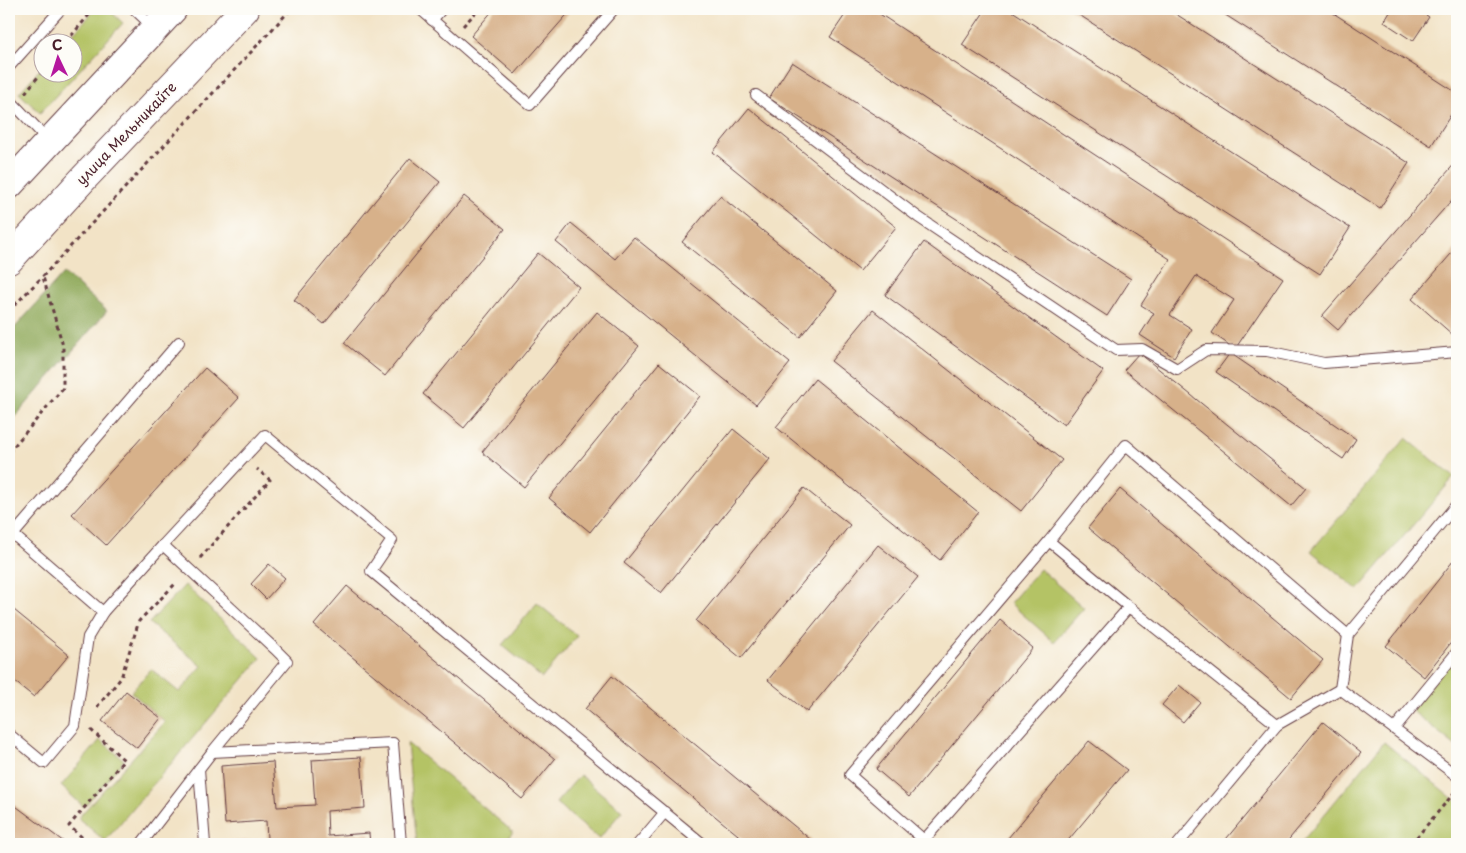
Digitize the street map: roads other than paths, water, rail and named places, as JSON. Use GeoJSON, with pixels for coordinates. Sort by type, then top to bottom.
{"type":"FeatureCollection","features":[{"type":"Feature","properties":{"kind":"main road"},"geometry":{"type":"LineString","coordinates":[[9,185],[173,9]]}},
{"type":"Feature","properties":{"kind":"main road","name":"улица Мельникайте"},"geometry":{"type":"LineString","coordinates":[[9,260],[84,178],[245,9]]}},
{"type":"Feature","properties":{"kind":"lane"},"geometry":{"type":"LineString","coordinates":[[9,67],[61,9]]}},
{"type":"Feature","properties":{"kind":"lane"},"geometry":{"type":"LineString","coordinates":[[134,9],[154,29]]}},
{"type":"Feature","properties":{"kind":"lane"},"geometry":{"type":"LineString","coordinates":[[420,9],[530,105],[614,9]]}},
{"type":"Feature","properties":{"kind":"lane"},"geometry":{"type":"LineString","coordinates":[[432,20],[442,9]]}},
{"type":"Feature","properties":{"kind":"lane"},"geometry":{"type":"LineString","coordinates":[[756,95],[918,218],[1116,350],[1142,349],[1177,369],[1206,350],[1267,351],[1324,363],[1457,352]]}},
{"type":"Feature","properties":{"kind":"lane"},"geometry":{"type":"LineString","coordinates":[[9,99],[50,142]]}},
{"type":"Feature","properties":{"kind":"lane"},"geometry":{"type":"LineString","coordinates":[[103,612],[11,533],[179,342]]}},
{"type":"Feature","properties":{"kind":"lane"},"geometry":{"type":"LineString","coordinates":[[9,734],[44,763],[75,726],[88,637],[103,612],[265,435],[392,540],[370,571],[703,844]]}},
{"type":"Feature","properties":{"kind":"lane"},"geometry":{"type":"LineString","coordinates":[[1129,607],[924,840],[850,775],[1049,541],[1126,445],[1348,635]]}},
{"type":"Feature","properties":{"kind":"lane"},"geometry":{"type":"LineString","coordinates":[[1340,689],[1348,635],[1457,504]]}},
{"type":"Feature","properties":{"kind":"lane"},"geometry":{"type":"LineString","coordinates":[[1049,541],[1277,725]]}},
{"type":"Feature","properties":{"kind":"lane"},"geometry":{"type":"LineString","coordinates":[[141,844],[212,752],[287,661],[163,545]]}},
{"type":"Feature","properties":{"kind":"lane"},"geometry":{"type":"LineString","coordinates":[[1394,729],[1457,652]]}},
{"type":"Feature","properties":{"kind":"lane"},"geometry":{"type":"LineString","coordinates":[[1178,844],[1277,725],[1340,689]]}},
{"type":"Feature","properties":{"kind":"lane"},"geometry":{"type":"LineString","coordinates":[[1340,689],[1457,776]]}},
{"type":"Feature","properties":{"kind":"lane"},"geometry":{"type":"LineString","coordinates":[[212,752],[393,744],[401,844]]}},
{"type":"Feature","properties":{"kind":"lane"},"geometry":{"type":"LineString","coordinates":[[199,769],[205,844]]}},
{"type":"Feature","properties":{"kind":"lane"},"geometry":{"type":"LineString","coordinates":[[638,844],[665,812]]}}]}
